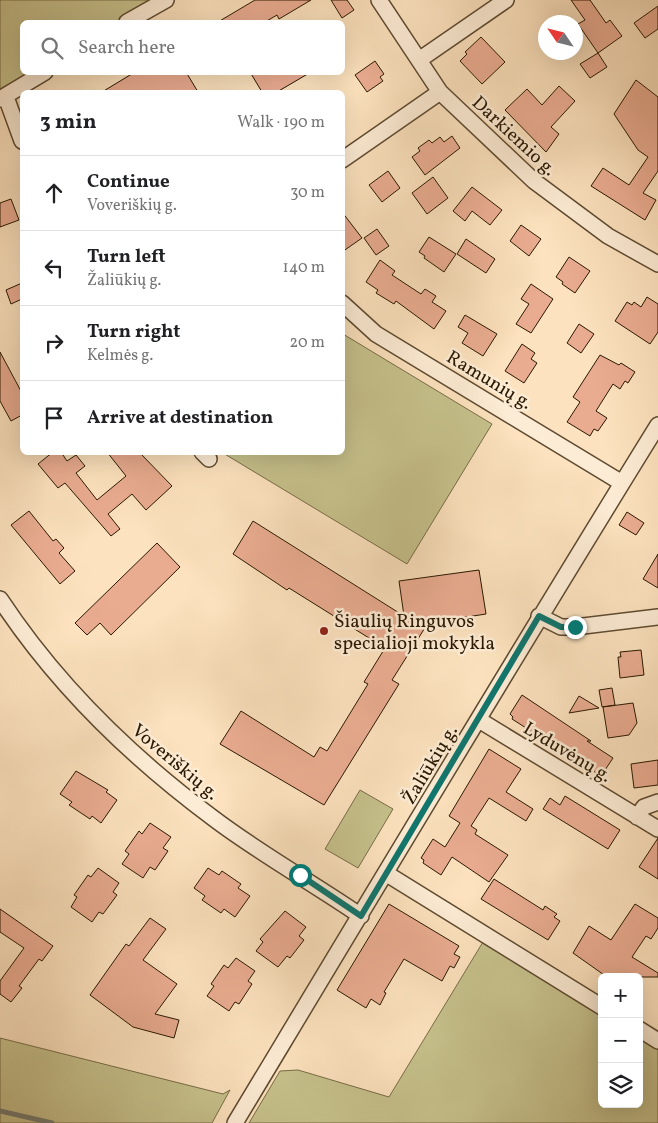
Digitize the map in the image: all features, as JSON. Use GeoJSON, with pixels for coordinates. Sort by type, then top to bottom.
{"type":"FeatureCollection","features":[{"type":"Feature","properties":{"kind":"street"},"geometry":{"type":"LineString","coordinates":[[131,20],[166,0]]}},
{"type":"Feature","properties":{"kind":"street","name":"Darkiemio g."},"geometry":{"type":"LineString","coordinates":[[379,0],[440,92],[534,181],[608,236],[658,264]]}},
{"type":"Feature","properties":{"kind":"street"},"geometry":{"type":"LineString","coordinates":[[420,60],[506,0]]}},
{"type":"Feature","properties":{"kind":"street"},"geometry":{"type":"LineString","coordinates":[[20,136],[3,98],[40,75]]}},
{"type":"Feature","properties":{"kind":"street"},"geometry":{"type":"LineString","coordinates":[[345,158],[440,92]]}},
{"type":"Feature","properties":{"kind":"street","name":"Ramunių g."},"geometry":{"type":"LineString","coordinates":[[345,306],[376,334],[622,483]]}},
{"type":"Feature","properties":{"kind":"street","name":"Žaliūkių g."},"geometry":{"type":"LineString","coordinates":[[235,1123],[387,874],[539,616],[658,425]]}},
{"type":"Feature","properties":{"kind":"street","name":"Voveriškių g."},"geometry":{"type":"LineString","coordinates":[[0,599],[22,634],[95,717],[126,747],[213,819],[361,916]]}},
{"type":"Feature","properties":{"kind":"street"},"geometry":{"type":"LineString","coordinates":[[539,616],[561,627],[658,617]]}},
{"type":"Feature","properties":{"kind":"street","name":"Lyduvėnų g."},"geometry":{"type":"LineString","coordinates":[[478,720],[658,829]]}},
{"type":"Feature","properties":{"kind":"street"},"geometry":{"type":"LineString","coordinates":[[637,817],[644,807],[658,802]]}},
{"type":"Feature","properties":{"kind":"street"},"geometry":{"type":"LineString","coordinates":[[387,874],[598,1005]]}},
{"type":"Feature","properties":{"kind":"street"},"geometry":{"type":"LineString","coordinates":[[643,1031],[658,1040]]}},
{"type":"Feature","properties":{"kind":"shaded area"},"geometry":{"type":"Polygon","coordinates":[[[0,0],[156,0],[121,20],[20,20],[20,75],[26,75],[0,89],[0,0]]]}},
{"type":"Feature","properties":{"kind":"shaded area"},"geometry":{"type":"Polygon","coordinates":[[[345,335],[492,424],[407,564],[226,455],[345,455],[345,335]]]}},
{"type":"Feature","properties":{"kind":"shaded area"},"geometry":{"type":"Polygon","coordinates":[[[360,790],[393,809],[358,868],[325,849],[360,790]]]}},
{"type":"Feature","properties":{"kind":"shaded area"},"geometry":{"type":"Polygon","coordinates":[[[486,937],[598,1005],[598,1108],[643,1108],[643,1032],[658,1041],[658,1123],[249,1123],[280,1071],[298,1070],[389,1097],[486,937]]]}},
{"type":"Feature","properties":{"kind":"shaded area"},"geometry":{"type":"Polygon","coordinates":[[[0,1038],[223,1094],[230,1090],[212,1123],[0,1123],[0,1038]]]}},
{"type":"Feature","properties":{"kind":"building"},"geometry":{"type":"Polygon","coordinates":[[[255,0],[311,0],[279,19],[277,15],[268,20],[221,20],[255,0]]]}},
{"type":"Feature","properties":{"kind":"building"},"geometry":{"type":"Polygon","coordinates":[[[331,0],[347,0],[354,10],[342,18],[331,0]]]}},
{"type":"Feature","properties":{"kind":"building"},"geometry":{"type":"Polygon","coordinates":[[[571,0],[590,0],[606,23],[610,20],[622,36],[598,53],[583,31],[583,21],[585,20],[571,0]]]}},
{"type":"Feature","properties":{"kind":"building"},"geometry":{"type":"Polygon","coordinates":[[[658,6],[658,29],[645,38],[634,23],[658,6]]]}},
{"type":"Feature","properties":{"kind":"building"},"geometry":{"type":"Polygon","coordinates":[[[481,37],[505,62],[482,84],[460,61],[467,54],[465,52],[481,37]]]}},
{"type":"Feature","properties":{"kind":"building"},"geometry":{"type":"Polygon","coordinates":[[[598,53],[607,67],[590,78],[580,64],[598,53]]]}},
{"type":"Feature","properties":{"kind":"building"},"geometry":{"type":"Polygon","coordinates":[[[375,61],[384,74],[380,77],[383,81],[367,92],[355,75],[375,61]]]}},
{"type":"Feature","properties":{"kind":"building"},"geometry":{"type":"Polygon","coordinates":[[[130,75],[188,75],[197,90],[105,90],[130,75]]]}},
{"type":"Feature","properties":{"kind":"building"},"geometry":{"type":"Polygon","coordinates":[[[252,75],[306,75],[280,90],[261,90],[252,75]]]}},
{"type":"Feature","properties":{"kind":"building"},"geometry":{"type":"Polygon","coordinates":[[[636,80],[658,97],[658,171],[643,193],[656,200],[645,220],[591,186],[603,168],[629,185],[648,157],[638,150],[614,114],[636,80]]]}},
{"type":"Feature","properties":{"kind":"building"},"geometry":{"type":"Polygon","coordinates":[[[559,86],[575,101],[551,127],[559,134],[546,152],[505,110],[527,89],[542,105],[559,86]]]}},
{"type":"Feature","properties":{"kind":"building"},"geometry":{"type":"Polygon","coordinates":[[[452,136],[460,148],[425,175],[412,157],[420,151],[418,148],[429,140],[432,143],[440,137],[444,142],[452,136]]]}},
{"type":"Feature","properties":{"kind":"building"},"geometry":{"type":"Polygon","coordinates":[[[388,171],[400,188],[382,202],[369,185],[388,171]]]}},
{"type":"Feature","properties":{"kind":"building"},"geometry":{"type":"Polygon","coordinates":[[[433,177],[448,198],[427,214],[412,193],[433,177]]]}},
{"type":"Feature","properties":{"kind":"building"},"geometry":{"type":"Polygon","coordinates":[[[472,187],[502,210],[490,225],[472,211],[465,221],[453,211],[472,187]]]}},
{"type":"Feature","properties":{"kind":"building"},"geometry":{"type":"Polygon","coordinates":[[[11,199],[19,220],[0,227],[0,203],[11,199]]]}},
{"type":"Feature","properties":{"kind":"building"},"geometry":{"type":"Polygon","coordinates":[[[345,216],[362,238],[345,250],[345,216]]]}},
{"type":"Feature","properties":{"kind":"building"},"geometry":{"type":"Polygon","coordinates":[[[521,225],[541,239],[529,256],[510,241],[521,225]]]}},
{"type":"Feature","properties":{"kind":"building"},"geometry":{"type":"Polygon","coordinates":[[[377,229],[389,246],[376,255],[364,238],[377,229]]]}},
{"type":"Feature","properties":{"kind":"building"},"geometry":{"type":"Polygon","coordinates":[[[429,237],[456,254],[444,272],[424,258],[425,256],[419,252],[429,237]]]}},
{"type":"Feature","properties":{"kind":"building"},"geometry":{"type":"Polygon","coordinates":[[[466,239],[495,259],[486,273],[457,254],[466,239]]]}},
{"type":"Feature","properties":{"kind":"building"},"geometry":{"type":"Polygon","coordinates":[[[569,257],[590,271],[575,293],[556,277],[569,257]]]}},
{"type":"Feature","properties":{"kind":"building"},"geometry":{"type":"Polygon","coordinates":[[[380,260],[395,271],[392,275],[421,294],[425,289],[436,296],[432,302],[446,311],[434,329],[396,301],[394,304],[376,293],[378,290],[366,282],[380,260]]]}},
{"type":"Feature","properties":{"kind":"building"},"geometry":{"type":"Polygon","coordinates":[[[20,284],[20,300],[11,304],[6,290],[20,284]]]}},
{"type":"Feature","properties":{"kind":"building"},"geometry":{"type":"Polygon","coordinates":[[[531,284],[553,299],[531,333],[516,324],[529,304],[521,299],[531,284]]]}},
{"type":"Feature","properties":{"kind":"building"},"geometry":{"type":"Polygon","coordinates":[[[647,297],[658,304],[658,332],[650,344],[615,321],[627,302],[632,305],[634,302],[641,307],[647,297]]]}},
{"type":"Feature","properties":{"kind":"building"},"geometry":{"type":"Polygon","coordinates":[[[465,315],[497,334],[483,356],[462,343],[468,333],[458,327],[465,315]]]}},
{"type":"Feature","properties":{"kind":"building"},"geometry":{"type":"Polygon","coordinates":[[[579,324],[594,334],[581,353],[567,343],[579,324]]]}},
{"type":"Feature","properties":{"kind":"building"},"geometry":{"type":"Polygon","coordinates":[[[522,344],[535,353],[531,359],[537,363],[524,383],[505,371],[522,344]]]}},
{"type":"Feature","properties":{"kind":"building"},"geometry":{"type":"Polygon","coordinates":[[[0,352],[20,389],[20,416],[11,421],[0,401],[0,352]]]}},
{"type":"Feature","properties":{"kind":"building"},"geometry":{"type":"Polygon","coordinates":[[[600,355],[619,365],[621,363],[635,372],[628,383],[625,381],[620,389],[613,384],[596,411],[607,418],[598,431],[594,429],[590,436],[567,422],[580,402],[573,397],[600,355]]]}},
{"type":"Feature","properties":{"kind":"building"},"geometry":{"type":"Polygon","coordinates":[[[49,455],[63,455],[67,461],[76,455],[85,466],[76,473],[97,500],[126,476],[109,455],[142,455],[172,486],[146,510],[132,494],[108,514],[120,529],[111,536],[65,483],[58,488],[38,464],[49,455]]]}},
{"type":"Feature","properties":{"kind":"building"},"geometry":{"type":"Polygon","coordinates":[[[29,511],[53,541],[56,539],[64,548],[59,553],[75,571],[60,584],[11,525],[29,511]]]}},
{"type":"Feature","properties":{"kind":"building"},"geometry":{"type":"Polygon","coordinates":[[[627,512],[644,523],[636,535],[619,525],[627,512]]]}},
{"type":"Feature","properties":{"kind":"building"},"geometry":{"type":"Polygon","coordinates":[[[253,521],[404,616],[399,581],[479,570],[486,614],[428,623],[392,680],[399,684],[324,805],[220,744],[241,711],[314,757],[320,747],[327,751],[368,684],[364,682],[385,648],[289,588],[287,590],[233,554],[253,521]]]}},
{"type":"Feature","properties":{"kind":"building"},"geometry":{"type":"Polygon","coordinates":[[[157,543],[180,567],[111,635],[100,623],[87,635],[75,623],[157,543]]]}},
{"type":"Feature","properties":{"kind":"building"},"geometry":{"type":"Polygon","coordinates":[[[658,554],[658,588],[643,579],[658,554]]]}},
{"type":"Feature","properties":{"kind":"building"},"geometry":{"type":"Polygon","coordinates":[[[641,650],[644,675],[620,678],[618,657],[621,657],[620,652],[641,650]]]}},
{"type":"Feature","properties":{"kind":"building"},"geometry":{"type":"Polygon","coordinates":[[[612,688],[615,705],[602,707],[599,690],[612,688]]]}},
{"type":"Feature","properties":{"kind":"building"},"geometry":{"type":"Polygon","coordinates":[[[522,695],[613,758],[601,776],[512,719],[513,717],[510,714],[522,695]]]}},
{"type":"Feature","properties":{"kind":"building"},"geometry":{"type":"Polygon","coordinates":[[[579,696],[599,708],[569,713],[579,696]]]}},
{"type":"Feature","properties":{"kind":"building"},"geometry":{"type":"Polygon","coordinates":[[[633,703],[637,723],[629,735],[608,738],[603,707],[633,703]]]}},
{"type":"Feature","properties":{"kind":"building"},"geometry":{"type":"Polygon","coordinates":[[[489,749],[521,769],[506,792],[533,809],[526,821],[489,798],[471,826],[477,830],[475,834],[508,855],[489,882],[452,857],[441,875],[423,863],[424,860],[421,858],[433,839],[445,847],[460,823],[449,816],[489,749]]]}},
{"type":"Feature","properties":{"kind":"building"},"geometry":{"type":"Polygon","coordinates":[[[658,760],[658,785],[634,788],[631,764],[658,760]]]}},
{"type":"Feature","properties":{"kind":"building"},"geometry":{"type":"Polygon","coordinates":[[[76,771],[108,790],[106,792],[117,800],[101,823],[92,816],[90,819],[69,805],[72,802],[60,794],[76,771]]]}},
{"type":"Feature","properties":{"kind":"building"},"geometry":{"type":"Polygon","coordinates":[[[565,796],[620,830],[608,849],[543,809],[550,798],[560,805],[565,796]]]}},
{"type":"Feature","properties":{"kind":"building"},"geometry":{"type":"Polygon","coordinates":[[[150,823],[171,837],[163,848],[168,851],[155,870],[150,867],[143,878],[122,864],[129,854],[125,851],[139,831],[142,834],[150,823]]]}},
{"type":"Feature","properties":{"kind":"building"},"geometry":{"type":"Polygon","coordinates":[[[658,838],[658,879],[639,867],[658,838]]]}},
{"type":"Feature","properties":{"kind":"building"},"geometry":{"type":"Polygon","coordinates":[[[98,868],[119,883],[113,892],[117,895],[103,914],[99,912],[92,922],[71,907],[77,897],[74,895],[88,875],[91,877],[98,868]]]}},
{"type":"Feature","properties":{"kind":"building"},"geometry":{"type":"Polygon","coordinates":[[[208,868],[219,875],[222,871],[241,884],[238,888],[250,896],[235,917],[224,909],[221,913],[202,900],[205,896],[194,888],[208,868]]]}},
{"type":"Feature","properties":{"kind":"building"},"geometry":{"type":"Polygon","coordinates":[[[494,879],[543,910],[545,906],[557,914],[554,917],[560,921],[548,940],[481,899],[494,879]]]}},
{"type":"Feature","properties":{"kind":"building"},"geometry":{"type":"Polygon","coordinates":[[[389,904],[459,946],[454,954],[460,957],[454,968],[450,966],[442,981],[404,959],[384,992],[386,993],[380,1005],[371,999],[366,1008],[337,990],[389,904]]]}},
{"type":"Feature","properties":{"kind":"building"},"geometry":{"type":"Polygon","coordinates":[[[635,904],[658,918],[658,928],[651,939],[646,936],[632,957],[658,973],[658,977],[643,977],[643,973],[601,973],[573,953],[589,926],[611,940],[635,904]]]}},
{"type":"Feature","properties":{"kind":"building"},"geometry":{"type":"Polygon","coordinates":[[[0,909],[53,946],[42,961],[39,959],[19,986],[22,988],[11,1002],[0,994],[0,981],[24,948],[0,932],[0,909]]]}},
{"type":"Feature","properties":{"kind":"building"},"geometry":{"type":"Polygon","coordinates":[[[285,911],[306,927],[299,936],[304,940],[290,958],[287,956],[278,967],[256,951],[263,942],[260,939],[285,911]]]}},
{"type":"Feature","properties":{"kind":"building"},"geometry":{"type":"Polygon","coordinates":[[[150,918],[166,929],[143,960],[177,984],[155,1014],[179,1020],[174,1038],[133,1027],[90,995],[126,944],[129,946],[150,918]]]}},
{"type":"Feature","properties":{"kind":"building"},"geometry":{"type":"Polygon","coordinates":[[[236,958],[255,971],[248,981],[252,984],[239,1004],[235,1002],[229,1011],[207,996],[214,986],[211,984],[224,965],[228,968],[236,958]]]}},
{"type":"Feature","properties":{"kind":"waterway"},"geometry":{"type":"LineString","coordinates":[[0,1111],[52,1123]]}},
{"type":"Feature","properties":{"kind":"place","name":"Šiaulių Ringuvos specialioji mokykla"},"geometry":{"type":"Point","coordinates":[324,631]}},
{"type":"Feature","properties":{"kind":"route"},"geometry":{"type":"LineString","coordinates":[[300,875],[361,916],[539,616],[561,627],[575,627]]}}]}
